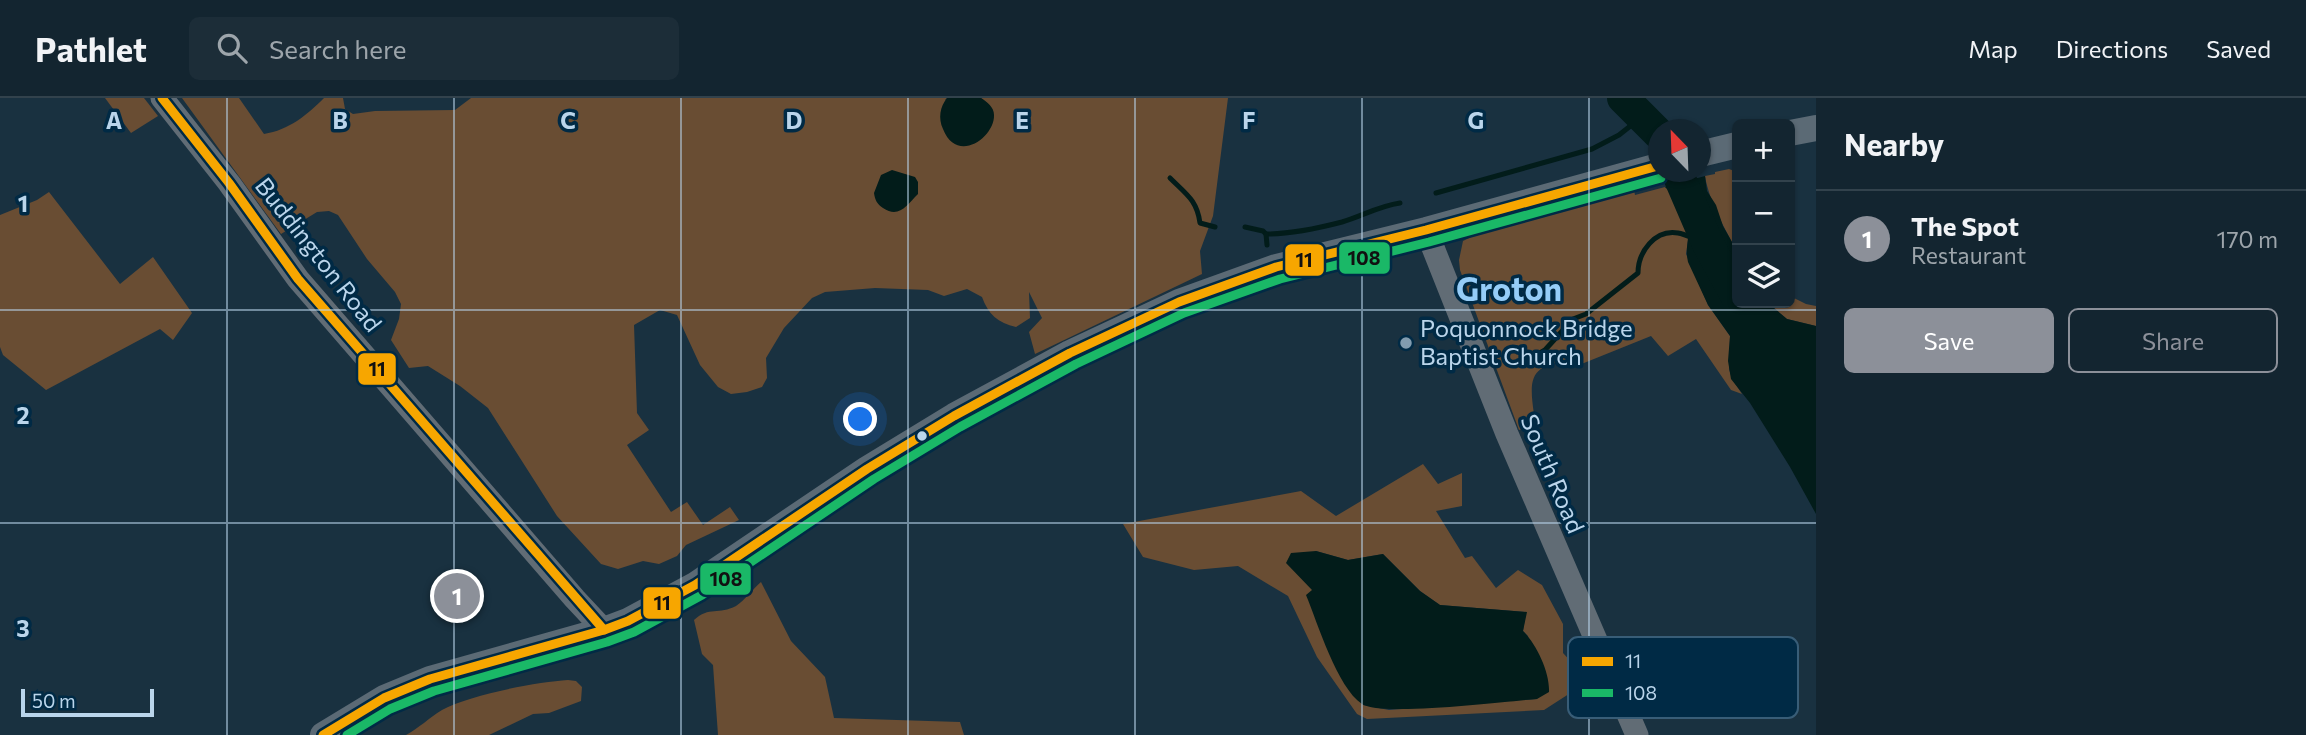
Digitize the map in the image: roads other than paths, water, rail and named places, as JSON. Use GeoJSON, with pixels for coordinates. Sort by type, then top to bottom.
{"type":"FeatureCollection","features":[{"type":"Feature","properties":{"kind":"main road"},"geometry":{"type":"LineString","coordinates":[[1795,132],[1816,128]]}},
{"type":"Feature","properties":{"kind":"main road"},"geometry":{"type":"LineString","coordinates":[[1711,152],[1732,146]]}},
{"type":"Feature","properties":{"kind":"main road"},"geometry":{"type":"LineString","coordinates":[[323,735],[384,698],[430,679],[628,621],[679,595],[881,460],[954,416],[1070,353],[1179,302],[1276,267],[1426,230],[1648,168]]}},
{"type":"Feature","properties":{"kind":"street","name":"Buddington Road"},"geometry":{"type":"LineString","coordinates":[[162,98],[298,279],[604,630]]}},
{"type":"Feature","properties":{"kind":"street","name":"South Road"},"geometry":{"type":"LineString","coordinates":[[1426,230],[1502,422],[1595,637]]}},
{"type":"Feature","properties":{"kind":"street","name":"South Road"},"geometry":{"type":"LineString","coordinates":[[1630,718],[1637,735]]}},
{"type":"Feature","properties":{"kind":"waterway"},"geometry":{"type":"LineString","coordinates":[[1623,98],[1648,123]]}},
{"type":"Feature","properties":{"kind":"waterway"},"geometry":{"type":"LineString","coordinates":[[1436,193],[1592,149],[1619,135],[1643,116]]}},
{"type":"Feature","properties":{"kind":"waterway"},"geometry":{"type":"LineString","coordinates":[[1170,178],[1193,203],[1200,223],[1215,227]]}},
{"type":"Feature","properties":{"kind":"waterway"},"geometry":{"type":"LineString","coordinates":[[1681,182],[1708,244],[1732,288]]}},
{"type":"Feature","properties":{"kind":"waterway"},"geometry":{"type":"LineString","coordinates":[[1245,227],[1266,234],[1295,232],[1342,222],[1400,203]]}},
{"type":"Feature","properties":{"kind":"waterway"},"geometry":{"type":"LineString","coordinates":[[1533,357],[1545,350],[1573,319],[1586,314],[1638,273],[1641,257],[1655,238],[1680,233],[1695,239]]}},
{"type":"Feature","properties":{"kind":"waterway"},"geometry":{"type":"LineString","coordinates":[[1266,234],[1267,245]]}},
{"type":"Feature","properties":{"kind":"place","name":"Poquonnock Bridge Baptist Church"},"geometry":{"type":"Point","coordinates":[1406,343]}},
{"type":"Feature","properties":{"kind":"place","name":"The Spot"},"geometry":{"type":"Point","coordinates":[457,596]}},
{"type":"Feature","properties":{"kind":"district","name":"Groton"},"geometry":{"type":"Point","coordinates":[1509,290]}}]}
